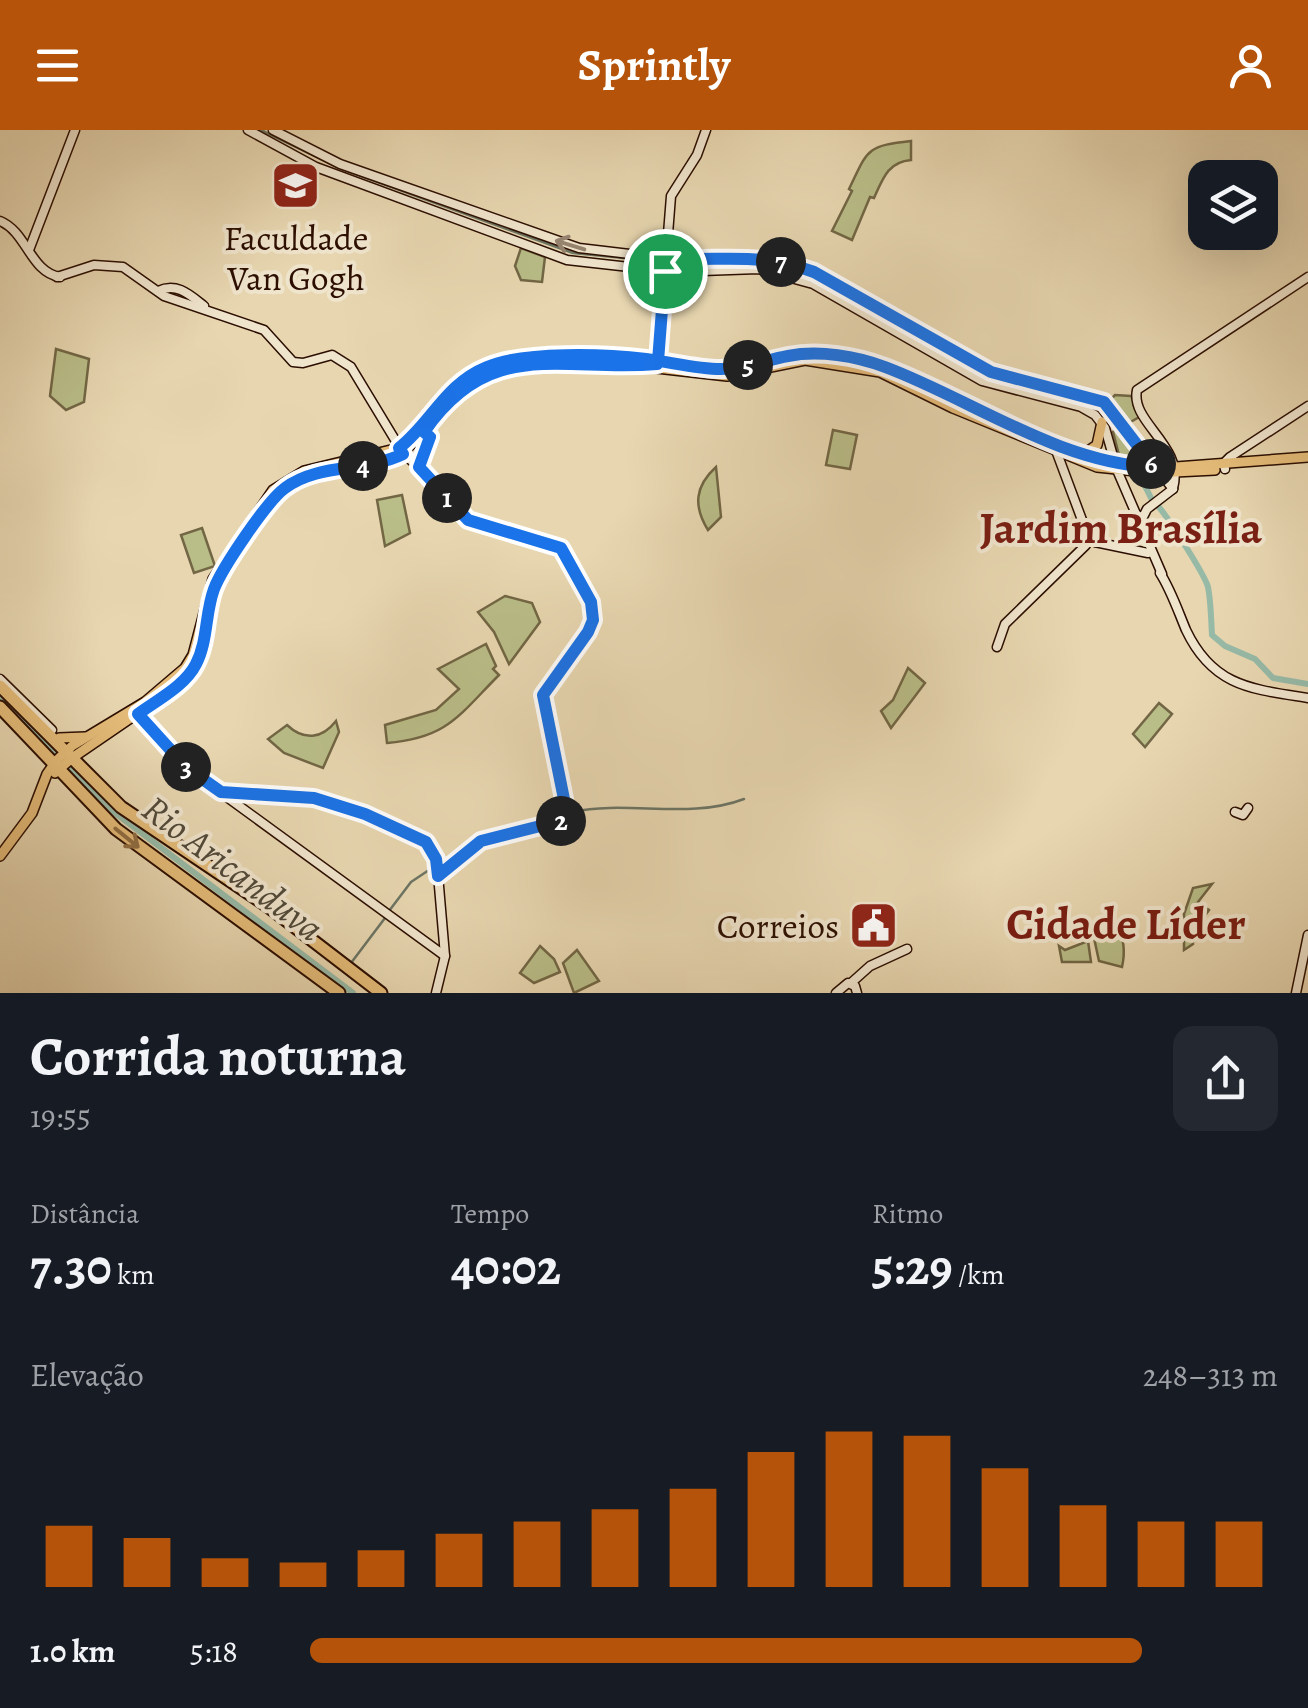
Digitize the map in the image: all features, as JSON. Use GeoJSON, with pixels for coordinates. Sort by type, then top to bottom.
{"type":"FeatureCollection","features":[{"type":"Feature","properties":{"kind":"highway"},"geometry":{"type":"LineString","coordinates":[[0,683],[122,835],[339,993]]}},
{"type":"Feature","properties":{"kind":"highway"},"geometry":{"type":"LineString","coordinates":[[0,706],[21,732],[64,759]]}},
{"type":"Feature","properties":{"kind":"highway"},"geometry":{"type":"LineString","coordinates":[[0,706],[112,800],[269,906],[382,993]]}},
{"type":"Feature","properties":{"kind":"main road"},"geometry":{"type":"LineString","coordinates":[[423,434],[460,382],[494,364],[536,357],[621,357],[721,369],[800,354],[863,360],[894,370],[1056,450],[1084,454],[1116,467]]}},
{"type":"Feature","properties":{"kind":"main road"},"geometry":{"type":"LineString","coordinates":[[630,365],[720,376],[805,360],[866,368],[1088,464],[1176,470],[1308,460]]}},
{"type":"Feature","properties":{"kind":"main road"},"geometry":{"type":"LineString","coordinates":[[64,759],[138,714],[179,684],[196,665],[217,583],[279,492],[306,478],[380,463],[423,434],[454,396],[493,372],[526,365],[630,365],[658,361]]}},
{"type":"Feature","properties":{"kind":"main road"},"geometry":{"type":"LineString","coordinates":[[1084,454],[1097,445],[1102,422]]}},
{"type":"Feature","properties":{"kind":"main road"},"geometry":{"type":"LineString","coordinates":[[0,856],[24,826],[46,782],[64,759],[170,684],[185,668],[193,655],[208,587],[272,490],[304,471],[401,451]]}},
{"type":"Feature","properties":{"kind":"main road"},"geometry":{"type":"LineString","coordinates":[[59,738],[92,736]]}},
{"type":"Feature","properties":{"kind":"street"},"geometry":{"type":"LineString","coordinates":[[29,250],[74,130]]}},
{"type":"Feature","properties":{"kind":"street"},"geometry":{"type":"LineString","coordinates":[[248,130],[316,166],[567,260],[745,268],[798,278],[982,381],[1087,409],[1102,422],[1116,467],[1148,541],[1150,556],[1193,643],[1214,670],[1248,688],[1308,698]]}},
{"type":"Feature","properties":{"kind":"street"},"geometry":{"type":"LineString","coordinates":[[273,130],[340,164],[596,252],[666,265],[750,257],[807,270],[991,372],[1099,400],[1125,426],[1173,488]]}},
{"type":"Feature","properties":{"kind":"street"},"geometry":{"type":"LineString","coordinates":[[658,361],[671,196],[697,155],[706,130]]}},
{"type":"Feature","properties":{"kind":"street"},"geometry":{"type":"LineString","coordinates":[[344,177],[354,189]]}},
{"type":"Feature","properties":{"kind":"street"},"geometry":{"type":"LineString","coordinates":[[0,221],[12,228],[44,271],[57,276],[113,266]]}},
{"type":"Feature","properties":{"kind":"street"},"geometry":{"type":"LineString","coordinates":[[57,276],[71,266],[101,264],[124,268],[172,299],[264,330],[296,363],[332,355],[345,361],[401,451],[468,520],[552,542],[561,548],[591,602],[593,620],[543,695],[568,816],[481,841],[437,867]]}},
{"type":"Feature","properties":{"kind":"street"},"geometry":{"type":"LineString","coordinates":[[1140,523],[1147,509],[1173,488],[1176,470],[1138,404],[1136,390],[1308,277]]}},
{"type":"Feature","properties":{"kind":"street"},"geometry":{"type":"LineString","coordinates":[[1224,467],[1308,406]]}},
{"type":"Feature","properties":{"kind":"street"},"geometry":{"type":"LineString","coordinates":[[1107,434],[1115,424],[1125,426]]}},
{"type":"Feature","properties":{"kind":"street"},"geometry":{"type":"LineString","coordinates":[[419,467],[423,434]]}},
{"type":"Feature","properties":{"kind":"street"},"geometry":{"type":"LineString","coordinates":[[1056,450],[1090,541]]}},
{"type":"Feature","properties":{"kind":"street"},"geometry":{"type":"LineString","coordinates":[[1134,509],[1147,509]]}},
{"type":"Feature","properties":{"kind":"street"},"geometry":{"type":"LineString","coordinates":[[1090,541],[1150,556]]}},
{"type":"Feature","properties":{"kind":"street"},"geometry":{"type":"LineString","coordinates":[[997,647],[1006,624],[1090,541]]}},
{"type":"Feature","properties":{"kind":"street"},"geometry":{"type":"LineString","coordinates":[[0,683],[59,738],[64,759]]}},
{"type":"Feature","properties":{"kind":"street"},"geometry":{"type":"LineString","coordinates":[[138,714],[187,768],[445,956]]}},
{"type":"Feature","properties":{"kind":"street"},"geometry":{"type":"LineString","coordinates":[[221,792],[331,802],[426,842],[437,867],[445,956],[436,993]]}},
{"type":"Feature","properties":{"kind":"street"},"geometry":{"type":"LineString","coordinates":[[1234,812],[1243,815],[1248,808]]}},
{"type":"Feature","properties":{"kind":"street"},"geometry":{"type":"LineString","coordinates":[[1299,993],[1308,935]]}},
{"type":"Feature","properties":{"kind":"street"},"geometry":{"type":"LineString","coordinates":[[839,992],[873,964],[907,948]]}},
{"type":"Feature","properties":{"kind":"street"},"geometry":{"type":"LineString","coordinates":[[1299,993],[1308,960]]}},
{"type":"Feature","properties":{"kind":"street"},"geometry":{"type":"LineString","coordinates":[[851,983],[857,993]]}},
{"type":"Feature","properties":{"kind":"green space"},"geometry":{"type":"Polygon","coordinates":[[[911,141],[911,160],[887,172],[874,198],[870,197],[852,240],[832,231],[852,191],[849,189],[855,176],[870,152],[911,141]]]}},
{"type":"Feature","properties":{"kind":"green space"},"geometry":{"type":"Polygon","coordinates":[[[521,248],[545,257],[542,282],[521,280],[515,266],[521,248]]]}},
{"type":"Feature","properties":{"kind":"green space"},"geometry":{"type":"Polygon","coordinates":[[[56,349],[89,359],[84,402],[66,410],[50,396],[56,349]]]}},
{"type":"Feature","properties":{"kind":"green space"},"geometry":{"type":"Polygon","coordinates":[[[1105,396],[1131,396],[1141,416],[1127,424],[1104,400],[1105,396]]]}},
{"type":"Feature","properties":{"kind":"green space"},"geometry":{"type":"Polygon","coordinates":[[[1118,427],[1144,461],[1120,459],[1113,432],[1118,427]]]}},
{"type":"Feature","properties":{"kind":"green space"},"geometry":{"type":"Polygon","coordinates":[[[833,430],[857,435],[850,469],[826,465],[833,430]]]}},
{"type":"Feature","properties":{"kind":"green space"},"geometry":{"type":"Polygon","coordinates":[[[716,467],[721,517],[708,530],[698,497],[704,481],[716,467]]]}},
{"type":"Feature","properties":{"kind":"green space"},"geometry":{"type":"Polygon","coordinates":[[[402,495],[410,533],[385,546],[377,500],[402,495]]]}},
{"type":"Feature","properties":{"kind":"green space"},"geometry":{"type":"Polygon","coordinates":[[[202,528],[215,566],[194,573],[181,535],[202,528]]]}},
{"type":"Feature","properties":{"kind":"green space"},"geometry":{"type":"Polygon","coordinates":[[[505,596],[532,603],[540,622],[509,664],[494,632],[478,612],[505,596]]]}},
{"type":"Feature","properties":{"kind":"green space"},"geometry":{"type":"Polygon","coordinates":[[[486,644],[496,666],[493,669],[499,675],[473,702],[439,730],[387,743],[385,725],[436,710],[459,689],[438,669],[486,644]]]}},
{"type":"Feature","properties":{"kind":"green space"},"geometry":{"type":"Polygon","coordinates":[[[908,668],[925,683],[891,728],[881,711],[893,700],[908,668]]]}},
{"type":"Feature","properties":{"kind":"green space"},"geometry":{"type":"Polygon","coordinates":[[[1159,703],[1172,714],[1145,747],[1133,734],[1159,703]]]}},
{"type":"Feature","properties":{"kind":"green space"},"geometry":{"type":"Polygon","coordinates":[[[336,721],[339,732],[323,768],[284,753],[268,739],[287,725],[300,734],[313,736],[336,721]]]}},
{"type":"Feature","properties":{"kind":"green space"},"geometry":{"type":"Polygon","coordinates":[[[1212,884],[1198,902],[1209,910],[1193,932],[1193,944],[1184,950],[1184,914],[1193,888],[1212,884]]]}},
{"type":"Feature","properties":{"kind":"green space"},"geometry":{"type":"Polygon","coordinates":[[[1115,929],[1123,945],[1122,967],[1099,961],[1094,938],[1109,935],[1115,929]]]}},
{"type":"Feature","properties":{"kind":"green space"},"geometry":{"type":"Polygon","coordinates":[[[1088,941],[1091,962],[1062,962],[1059,946],[1065,950],[1088,941]]]}},
{"type":"Feature","properties":{"kind":"green space"},"geometry":{"type":"Polygon","coordinates":[[[540,946],[554,959],[560,972],[534,983],[520,973],[540,946]]]}},
{"type":"Feature","properties":{"kind":"green space"},"geometry":{"type":"Polygon","coordinates":[[[577,950],[599,981],[574,993],[563,963],[577,950]]]}},
{"type":"Feature","properties":{"kind":"waterway"},"geometry":{"type":"LineString","coordinates":[[261,130],[342,169],[573,253],[665,262]]}},
{"type":"Feature","properties":{"kind":"waterway"},"geometry":{"type":"LineString","coordinates":[[673,263],[760,263]]}},
{"type":"Feature","properties":{"kind":"waterway"},"geometry":{"type":"LineString","coordinates":[[802,273],[918,337]]}},
{"type":"Feature","properties":{"kind":"waterway"},"geometry":{"type":"LineString","coordinates":[[930,344],[988,376],[1053,393]]}},
{"type":"Feature","properties":{"kind":"waterway"},"geometry":{"type":"LineString","coordinates":[[1127,437],[1138,463]]}},
{"type":"Feature","properties":{"kind":"waterway"},"geometry":{"type":"LineString","coordinates":[[1141,478],[1152,500]]}},
{"type":"Feature","properties":{"kind":"waterway"},"geometry":{"type":"LineString","coordinates":[[1158,506],[1208,587],[1212,635],[1225,646],[1255,659],[1273,678],[1308,684]]}},
{"type":"Feature","properties":{"kind":"waterway","name":"Rio Aricanduva"},"geometry":{"type":"LineString","coordinates":[[0,696],[114,812],[353,993]]}},
{"type":"Feature","properties":{"kind":"waterway"},"geometry":{"type":"LineString","coordinates":[[572,812],[702,808],[744,799]]}},
{"type":"Feature","properties":{"kind":"waterway"},"geometry":{"type":"LineString","coordinates":[[439,864],[481,834],[564,814]]}},
{"type":"Feature","properties":{"kind":"waterway"},"geometry":{"type":"LineString","coordinates":[[389,911],[411,882],[432,868]]}},
{"type":"Feature","properties":{"kind":"waterway"},"geometry":{"type":"LineString","coordinates":[[351,963],[385,918]]}},
{"type":"Feature","properties":{"kind":"place","name":"Faculdade Van Gogh"},"geometry":{"type":"Point","coordinates":[296,186]}},
{"type":"Feature","properties":{"kind":"place","name":"Correios"},"geometry":{"type":"Point","coordinates":[874,926]}},
{"type":"Feature","properties":{"kind":"district","name":"Jardim Brasília"},"geometry":{"type":"Point","coordinates":[1121,528]}},
{"type":"Feature","properties":{"kind":"district","name":"Cidade Líder"},"geometry":{"type":"Point","coordinates":[1126,924]}},
{"type":"Feature","properties":{"kind":"route"},"geometry":{"type":"LineString","coordinates":[[665,271],[658,361],[657,364],[542,364],[502,369],[450,400],[424,432],[430,437],[419,467],[464,517],[561,548],[591,602],[593,620],[588,632],[543,695],[568,819],[481,841],[438,876],[431,848],[414,835],[314,798],[221,792],[187,768],[165,746],[138,714],[179,684],[196,665],[214,590],[274,497],[292,482],[380,463],[403,454],[399,448],[450,390],[494,364],[536,357],[621,357],[658,361],[698,367],[721,369],[800,354],[851,358],[894,370],[948,398],[1082,454],[1115,464],[1154,467],[1104,402],[991,372],[814,272],[782,262],[740,256],[666,258],[665,271]]}}]}
